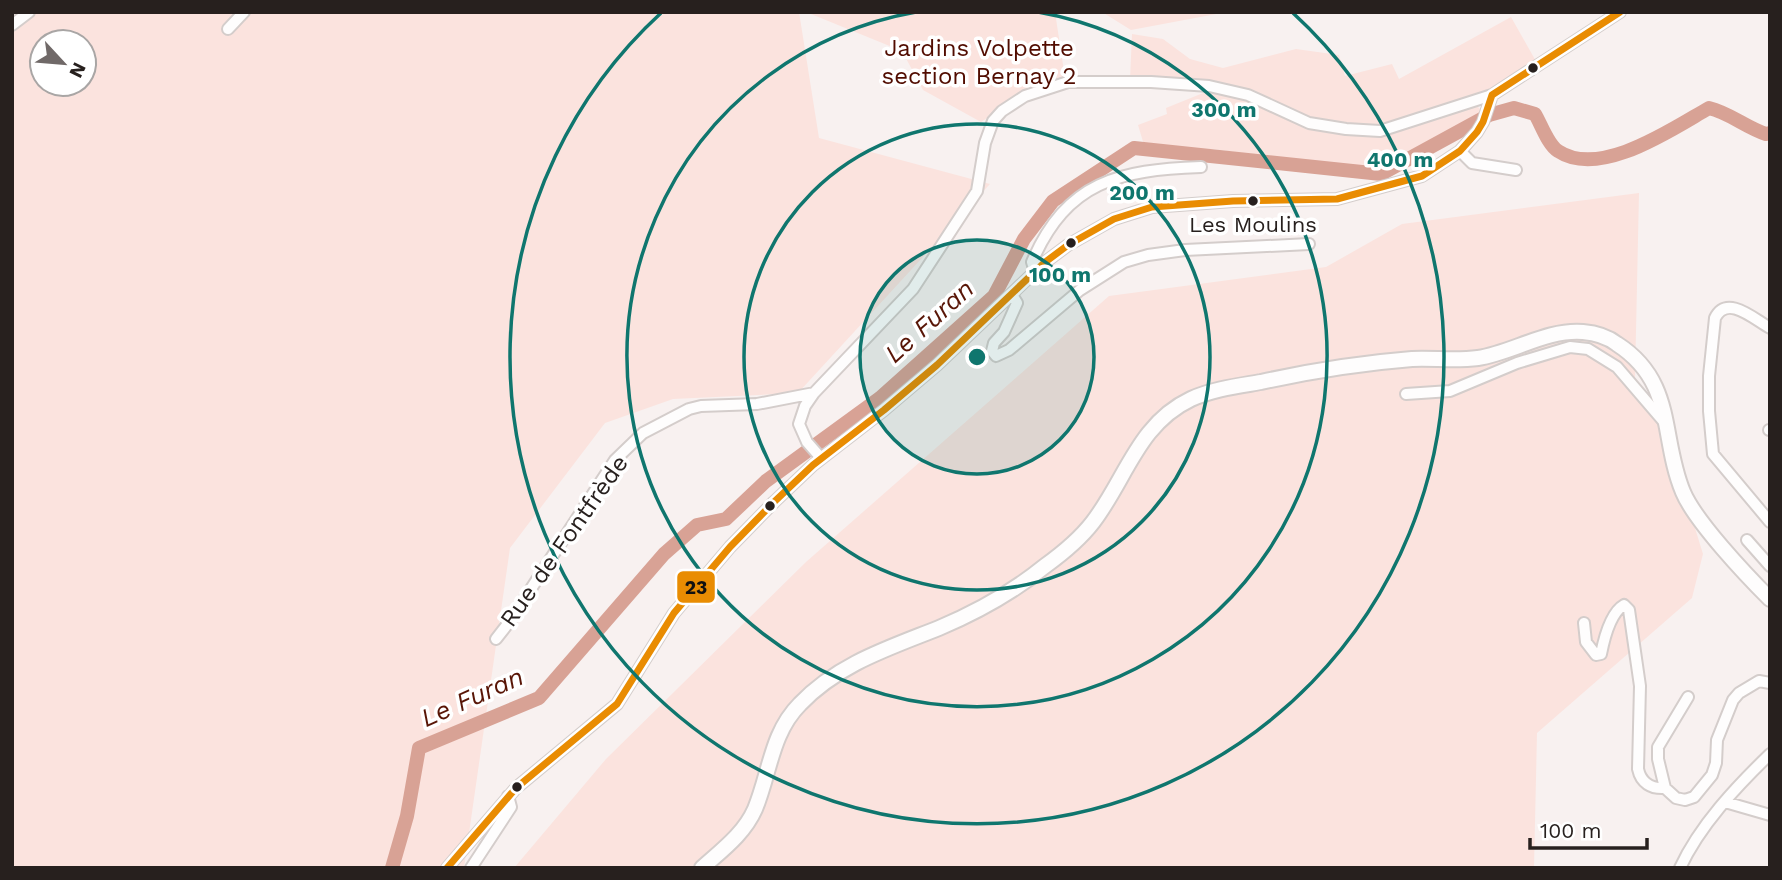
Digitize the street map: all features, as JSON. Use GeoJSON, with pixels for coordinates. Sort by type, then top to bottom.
{"type":"FeatureCollection","features":[{"type":"Feature","properties":{"kind":"main road"},"geometry":{"type":"LineString","coordinates":[[702,868],[747,825],[764,784],[772,750],[784,723],[801,702],[843,669],[882,649],[982,608],[1045,567],[1081,536],[1095,519],[1147,433],[1167,414],[1192,399],[1219,390],[1322,369],[1414,359],[1479,358],[1565,333],[1583,332],[1602,336],[1629,353],[1660,394],[1683,493],[1697,516],[1770,598]]}},
{"type":"Feature","properties":{"kind":"street"},"geometry":{"type":"LineString","coordinates":[[12,25],[29,12]]}},
{"type":"Feature","properties":{"kind":"street"},"geometry":{"type":"LineString","coordinates":[[228,29],[244,12]]}},
{"type":"Feature","properties":{"kind":"street"},"geometry":{"type":"LineString","coordinates":[[818,457],[799,424],[805,406],[814,393],[913,289],[977,191],[985,143],[993,121],[1002,111],[1026,96],[1068,82],[1151,82],[1209,86],[1248,95],[1309,123],[1380,131],[1492,95],[1620,12]]}},
{"type":"Feature","properties":{"kind":"street"},"geometry":{"type":"LineString","coordinates":[[447,868],[509,796],[547,760],[617,704],[651,647],[688,595],[730,547],[818,457],[919,380],[1035,272],[1077,239],[1104,224],[1152,208],[1187,204],[1337,199],[1422,176],[1460,151],[1483,122],[1492,95]]}},
{"type":"Feature","properties":{"kind":"street"},"geometry":{"type":"LineString","coordinates":[[1460,151],[1472,163],[1516,170]]}},
{"type":"Feature","properties":{"kind":"street"},"geometry":{"type":"LineString","coordinates":[[1035,272],[1032,262],[1041,241],[1057,216],[1088,190],[1127,174],[1201,167]]}},
{"type":"Feature","properties":{"kind":"street"},"geometry":{"type":"LineString","coordinates":[[1012,295],[1017,303],[1004,332],[994,343],[992,351],[996,356],[1009,350],[1080,290],[1124,262],[1185,250],[1309,244]]}},
{"type":"Feature","properties":{"kind":"street"},"geometry":{"type":"LineString","coordinates":[[1770,328],[1733,307],[1718,311],[1709,376],[1709,411],[1713,454],[1770,522]]}},
{"type":"Feature","properties":{"kind":"street"},"geometry":{"type":"LineString","coordinates":[[1406,394],[1450,391],[1525,361],[1570,347],[1588,349],[1618,367],[1669,429]]}},
{"type":"Feature","properties":{"kind":"street","name":"Rue de Fontfrède"},"geometry":{"type":"LineString","coordinates":[[496,639],[615,460],[643,433],[689,409],[701,406],[757,404],[814,393]]}},
{"type":"Feature","properties":{"kind":"street"},"geometry":{"type":"LineString","coordinates":[[1747,540],[1770,566]]}},
{"type":"Feature","properties":{"kind":"street"},"geometry":{"type":"LineString","coordinates":[[1584,624],[1586,642],[1596,655],[1601,654],[1604,638],[1618,608],[1624,605],[1629,610],[1640,686],[1638,769],[1640,778],[1647,785],[1665,788]]}},
{"type":"Feature","properties":{"kind":"street"},"geometry":{"type":"LineString","coordinates":[[1688,697],[1658,747],[1658,760],[1665,788],[1676,798],[1685,800],[1694,797],[1704,788],[1712,775],[1717,740],[1733,700],[1739,693],[1759,681],[1770,683]]}},
{"type":"Feature","properties":{"kind":"street"},"geometry":{"type":"LineString","coordinates":[[1680,868],[1695,841],[1725,802],[1770,754]]}},
{"type":"Feature","properties":{"kind":"street"},"geometry":{"type":"LineString","coordinates":[[471,868],[511,807],[509,796]]}},
{"type":"Feature","properties":{"kind":"street"},"geometry":{"type":"LineString","coordinates":[[1725,802],[1770,815]]}},
{"type":"Feature","properties":{"kind":"green space"},"geometry":{"type":"Polygon","coordinates":[[[12,12],[799,12],[819,138],[990,184],[798,393],[673,399],[605,423],[510,548],[464,868],[12,868],[12,12]]]}},
{"type":"Feature","properties":{"kind":"green space","name":"Jardins Volpette section Bernay 2"},"geometry":{"type":"Polygon","coordinates":[[[806,12],[1055,12],[1065,78],[1021,96],[981,122],[923,90],[902,51],[806,12]]]}},
{"type":"Feature","properties":{"kind":"green space"},"geometry":{"type":"Polygon","coordinates":[[[1102,12],[1227,12],[1131,30],[1102,12]]]}},
{"type":"Feature","properties":{"kind":"green space"},"geometry":{"type":"Polygon","coordinates":[[[1511,17],[1537,63],[1491,92],[1381,126],[1349,126],[1307,120],[1255,94],[1130,80],[1132,34],[1163,39],[1190,59],[1223,68],[1296,49],[1339,55],[1345,76],[1392,64],[1399,79],[1511,17]]]}},
{"type":"Feature","properties":{"kind":"green space"},"geometry":{"type":"Polygon","coordinates":[[[1213,89],[1240,95],[1279,113],[1382,133],[1477,106],[1481,110],[1480,115],[1404,159],[1377,171],[1213,149],[1181,150],[1144,145],[1138,125],[1167,114],[1166,108],[1213,89]]]}},
{"type":"Feature","properties":{"kind":"green space"},"geometry":{"type":"Polygon","coordinates":[[[1639,193],[1635,378],[1669,444],[1703,554],[1692,598],[1537,733],[1534,868],[514,868],[606,759],[806,562],[1109,296],[1326,267],[1402,224],[1639,193]]]}},
{"type":"Feature","properties":{"kind":"waterway","name":"Le Furan"},"geometry":{"type":"LineString","coordinates":[[392,868],[407,816],[419,748],[539,698],[664,554],[697,525],[726,519],[766,481],[880,398],[994,296],[1024,239],[1053,201],[1134,148],[1381,174],[1489,115],[1514,108],[1535,114],[1554,148],[1575,158],[1594,159],[1635,148],[1709,108],[1758,131],[1770,133]]}},
{"type":"Feature","properties":{"kind":"transit line","name":"23"},"geometry":{"type":"LineString","coordinates":[[447,868],[516,788],[617,704],[674,613],[730,547],[774,502],[813,465],[937,365],[1044,263],[1068,245],[1114,219],[1152,207],[1233,201],[1337,199],[1422,176],[1460,151],[1477,132],[1492,95],[1620,12]]}},
{"type":"Feature","properties":{"kind":"place","name":"Les Moulins"},"geometry":{"type":"Point","coordinates":[1253,201]}}]}
